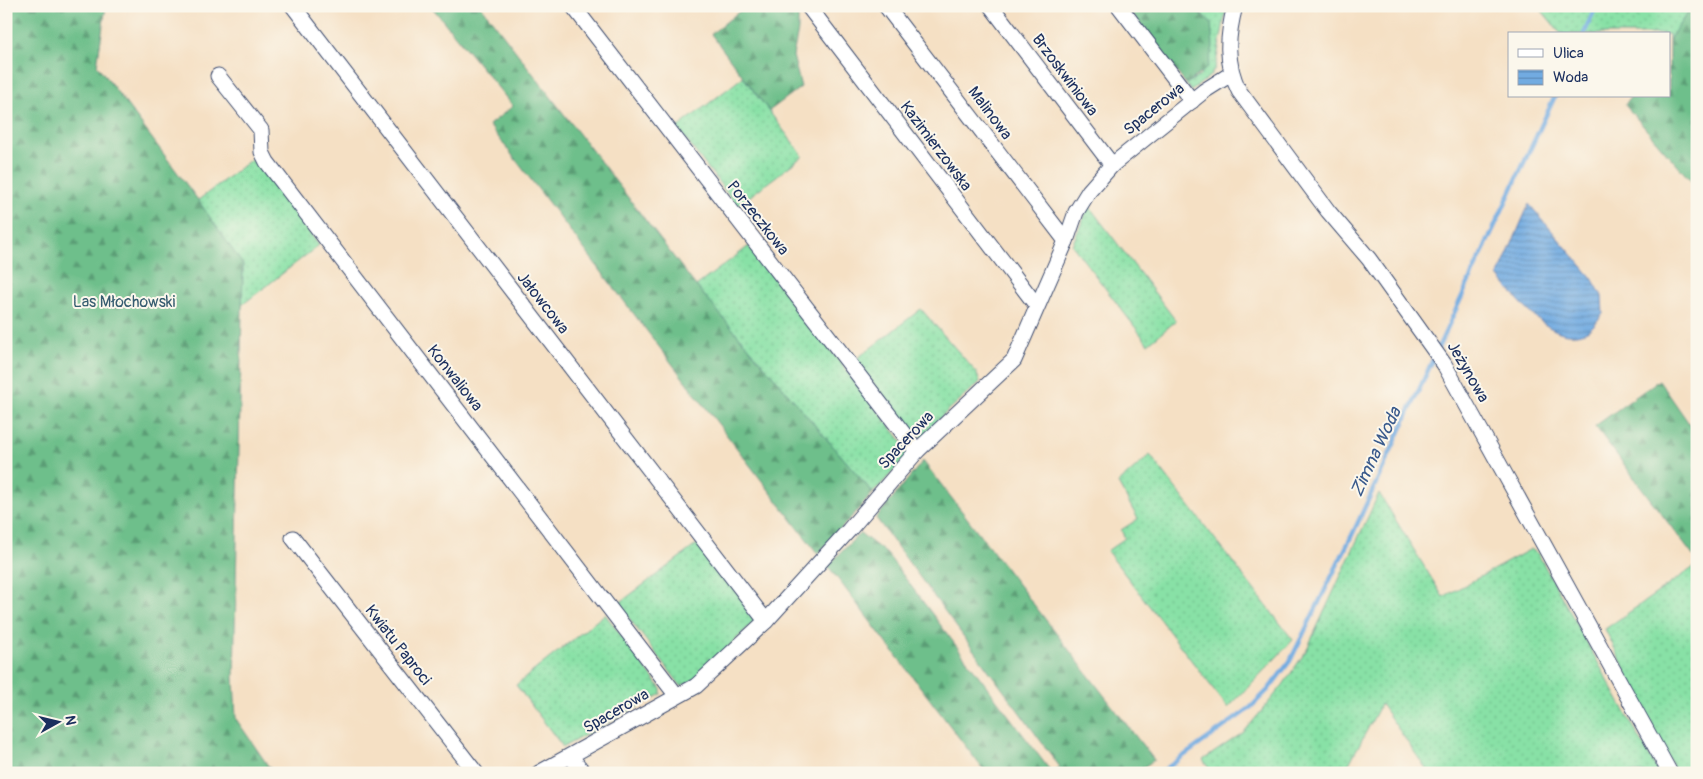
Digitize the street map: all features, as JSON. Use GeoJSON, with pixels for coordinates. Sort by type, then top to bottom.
{"type":"FeatureCollection","features":[{"type":"Feature","properties":{"kind":"street","name":"Jałowcowa"},"geometry":{"type":"LineString","coordinates":[[292,6],[766,621]]}},
{"type":"Feature","properties":{"kind":"street","name":"Porzeczkowa"},"geometry":{"type":"LineString","coordinates":[[573,6],[918,451]]}},
{"type":"Feature","properties":{"kind":"street","name":"Kazimierzowska"},"geometry":{"type":"LineString","coordinates":[[808,6],[1037,306]]}},
{"type":"Feature","properties":{"kind":"street","name":"Malinowa"},"geometry":{"type":"LineString","coordinates":[[886,6],[1066,241]]}},
{"type":"Feature","properties":{"kind":"street","name":"Brzoskwiniowa"},"geometry":{"type":"LineString","coordinates":[[990,6],[1112,165]]}},
{"type":"Feature","properties":{"kind":"street"},"geometry":{"type":"LineString","coordinates":[[1119,6],[1192,101]]}},
{"type":"Feature","properties":{"kind":"street","name":"Jeżynowa"},"geometry":{"type":"LineString","coordinates":[[1235,6],[1229,40],[1231,74],[1239,91],[1328,211],[1369,259],[1433,345],[1670,773]]}},
{"type":"Feature","properties":{"kind":"street","name":"Spacerowa"},"geometry":{"type":"LineString","coordinates":[[539,773],[571,757],[700,683],[766,621],[918,451],[1014,360],[1066,241],[1076,212],[1089,191],[1112,165],[1192,101],[1231,74]]}},
{"type":"Feature","properties":{"kind":"street","name":"Konwaliowa"},"geometry":{"type":"LineString","coordinates":[[218,76],[261,130],[262,152],[267,162],[677,696]]}},
{"type":"Feature","properties":{"kind":"street","name":"Kwiatu Paproci"},"geometry":{"type":"LineString","coordinates":[[293,538],[476,773]]}},
{"type":"Feature","properties":{"kind":"street"},"geometry":{"type":"LineString","coordinates":[[571,757],[584,773]]}},
{"type":"Feature","properties":{"kind":"green space","name":"Las Młochowski"},"geometry":{"type":"Polygon","coordinates":[[[6,6],[106,6],[97,65],[198,200],[243,265],[234,678],[236,719],[273,773],[6,773],[6,6]]]}},
{"type":"Feature","properties":{"kind":"green space"},"geometry":{"type":"Polygon","coordinates":[[[431,6],[481,6],[696,286],[873,493],[818,554],[489,125],[513,106],[431,6]]]}},
{"type":"Feature","properties":{"kind":"green space"},"geometry":{"type":"Polygon","coordinates":[[[746,6],[795,6],[798,15],[798,30],[793,56],[801,87],[769,111],[711,34],[746,6]]]}},
{"type":"Feature","properties":{"kind":"green space"},"geometry":{"type":"Polygon","coordinates":[[[1126,6],[1190,6],[1211,23],[1213,47],[1207,68],[1186,84],[1126,6]]]}},
{"type":"Feature","properties":{"kind":"green space"},"geometry":{"type":"Polygon","coordinates":[[[1190,6],[1227,6],[1215,68],[1210,76],[1191,91],[1186,84],[1201,75],[1206,18],[1190,6]]]}},
{"type":"Feature","properties":{"kind":"green space"},"geometry":{"type":"Polygon","coordinates":[[[1538,6],[1692,6],[1670,39],[1670,32],[1559,32],[1538,6]]]}},
{"type":"Feature","properties":{"kind":"green space"},"geometry":{"type":"Polygon","coordinates":[[[1692,6],[1697,6],[1697,188],[1625,105],[1630,98],[1670,98],[1670,39],[1692,6]]]}},
{"type":"Feature","properties":{"kind":"green space"},"geometry":{"type":"Polygon","coordinates":[[[743,77],[803,156],[737,206],[677,128],[743,77]]]}},
{"type":"Feature","properties":{"kind":"green space"},"geometry":{"type":"Polygon","coordinates":[[[253,158],[319,245],[242,305],[243,265],[197,201],[253,158]]]}},
{"type":"Feature","properties":{"kind":"green space"},"geometry":{"type":"Polygon","coordinates":[[[1089,206],[1176,321],[1148,344],[1072,245],[1089,206]]]}},
{"type":"Feature","properties":{"kind":"green space"},"geometry":{"type":"Polygon","coordinates":[[[749,246],[907,448],[908,456],[873,493],[696,286],[749,246]]]}},
{"type":"Feature","properties":{"kind":"green space"},"geometry":{"type":"Polygon","coordinates":[[[921,309],[976,372],[980,382],[942,416],[924,437],[914,435],[855,360],[921,309]]]}},
{"type":"Feature","properties":{"kind":"green space"},"geometry":{"type":"Polygon","coordinates":[[[1659,380],[1697,435],[1697,561],[1595,426],[1659,380]]]}},
{"type":"Feature","properties":{"kind":"green space"},"geometry":{"type":"Polygon","coordinates":[[[1150,455],[1293,640],[1228,708],[1107,551],[1125,538],[1121,530],[1138,519],[1118,483],[1150,455]]]}},
{"type":"Feature","properties":{"kind":"green space"},"geometry":{"type":"Polygon","coordinates":[[[923,461],[1154,760],[1135,773],[1053,773],[1060,767],[876,518],[923,461]]]}},
{"type":"Feature","properties":{"kind":"green space"},"geometry":{"type":"Polygon","coordinates":[[[1379,493],[1443,597],[1531,549],[1538,554],[1659,773],[1429,773],[1381,704],[1344,773],[1212,773],[1203,760],[1244,732],[1283,685],[1306,651],[1379,493]]]}},
{"type":"Feature","properties":{"kind":"green space"},"geometry":{"type":"Polygon","coordinates":[[[860,533],[887,554],[1052,773],[986,773],[828,566],[860,533]]]}},
{"type":"Feature","properties":{"kind":"green space"},"geometry":{"type":"Polygon","coordinates":[[[700,542],[757,619],[694,680],[681,686],[618,604],[700,542]]]}},
{"type":"Feature","properties":{"kind":"green space"},"geometry":{"type":"Polygon","coordinates":[[[1697,565],[1697,773],[1676,773],[1605,629],[1697,565]]]}},
{"type":"Feature","properties":{"kind":"green space"},"geometry":{"type":"Polygon","coordinates":[[[605,614],[661,689],[661,694],[563,747],[516,685],[605,614]]]}},
{"type":"Feature","properties":{"kind":"water"},"geometry":{"type":"Polygon","coordinates":[[[1529,204],[1592,278],[1602,296],[1603,314],[1587,331],[1574,334],[1548,327],[1525,308],[1498,276],[1529,204]]]}},
{"type":"Feature","properties":{"kind":"waterway","name":"Zimna Woda"},"geometry":{"type":"LineString","coordinates":[[1585,32],[1596,6]]}},
{"type":"Feature","properties":{"kind":"waterway","name":"Zimna Woda"},"geometry":{"type":"LineString","coordinates":[[1438,348],[1554,98]]}},
{"type":"Feature","properties":{"kind":"waterway","name":"Zimna Woda"},"geometry":{"type":"LineString","coordinates":[[1160,773],[1250,708],[1268,690],[1290,661],[1353,533],[1435,355]]}}]}
